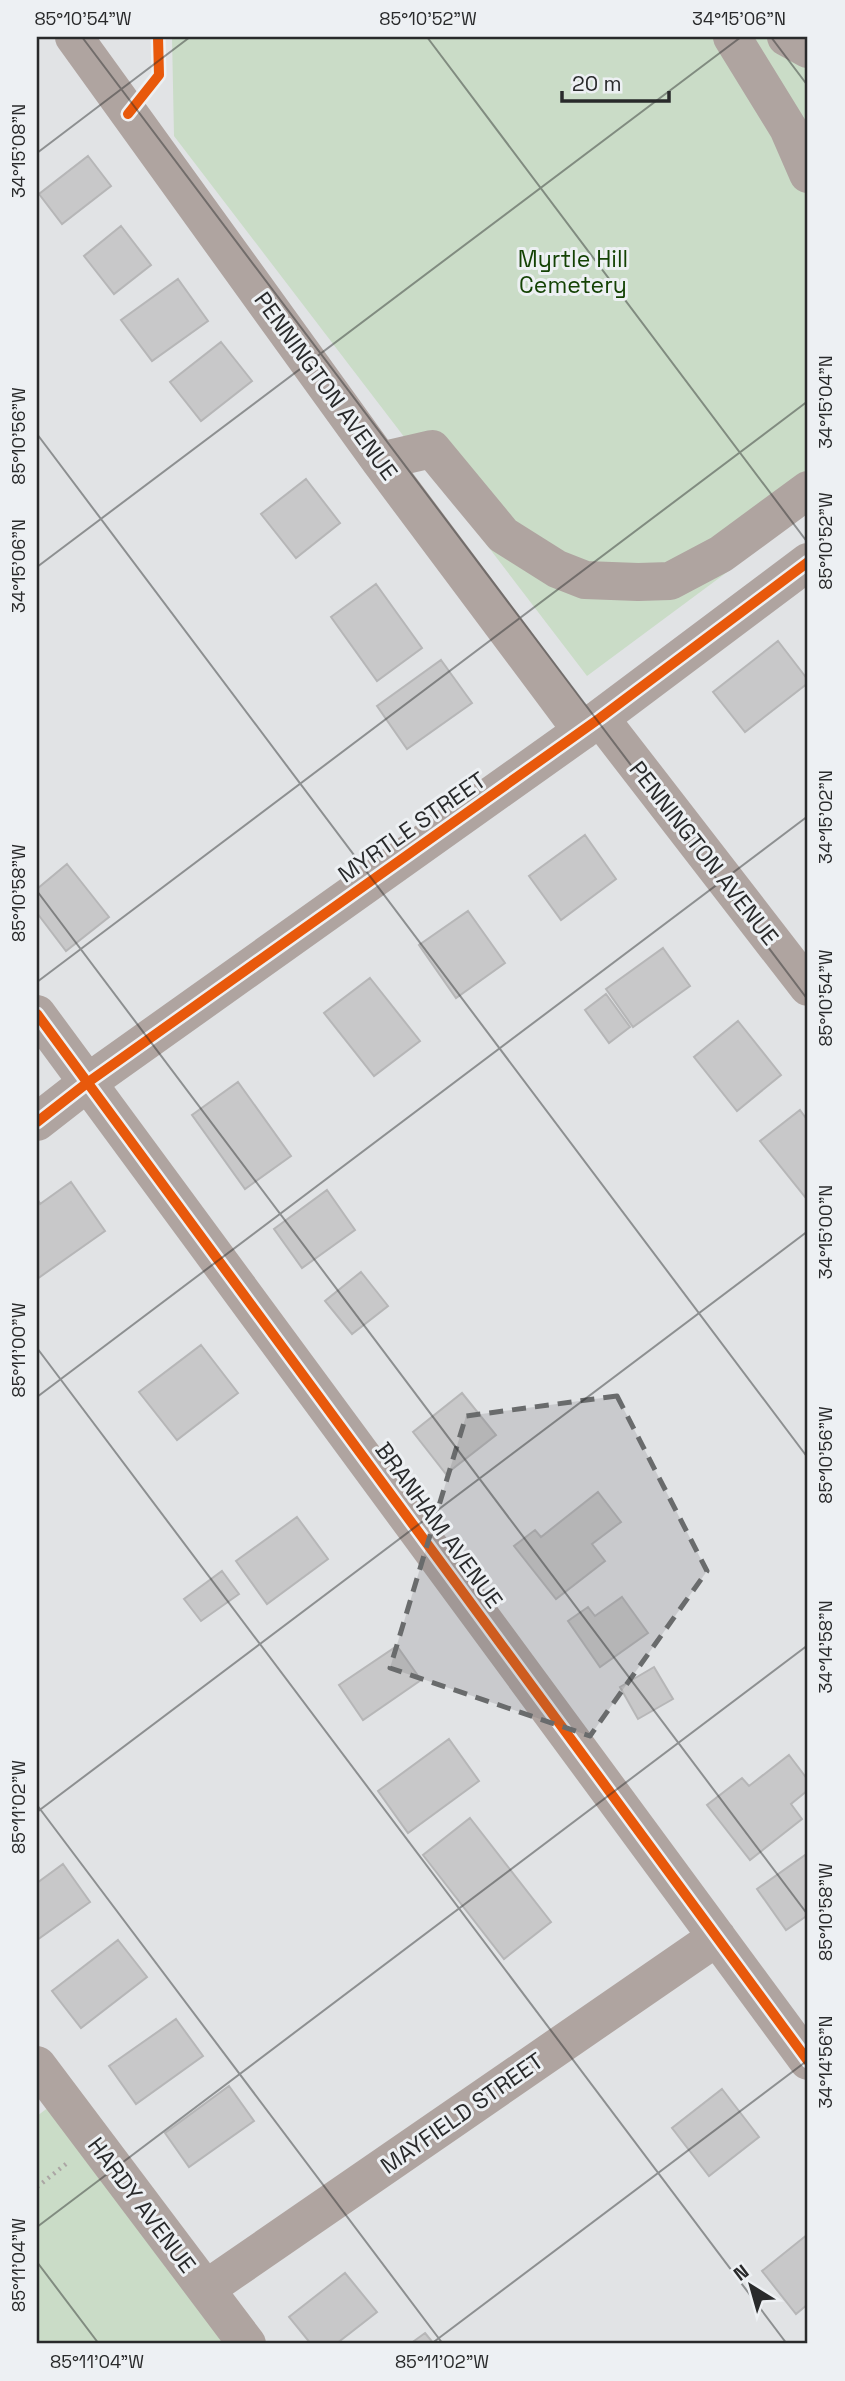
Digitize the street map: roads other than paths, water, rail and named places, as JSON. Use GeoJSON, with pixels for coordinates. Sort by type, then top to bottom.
{"type":"FeatureCollection","features":[{"type":"Feature","properties":{"kind":"street","name":"PENNINGTON AVENUE"},"geometry":{"type":"LineString","coordinates":[[74,37],[380,461],[591,725],[808,987]]}},
{"type":"Feature","properties":{"kind":"street"},"geometry":{"type":"LineString","coordinates":[[732,37],[788,128],[808,174]]}},
{"type":"Feature","properties":{"kind":"street"},"geometry":{"type":"LineString","coordinates":[[786,37],[808,49]]}},
{"type":"Feature","properties":{"kind":"street"},"geometry":{"type":"LineString","coordinates":[[380,461],[432,449],[503,535],[557,569],[585,580],[670,581],[721,554],[808,490]]}},
{"type":"Feature","properties":{"kind":"street","name":"MYRTLE STREET"},"geometry":{"type":"LineString","coordinates":[[37,1122],[87,1083],[591,725],[808,562]]}},
{"type":"Feature","properties":{"kind":"street","name":"BRANHAM AVENUE"},"geometry":{"type":"LineString","coordinates":[[37,1014],[808,2061]]}},
{"type":"Feature","properties":{"kind":"street","name":"MAYFIELD STREET"},"geometry":{"type":"LineString","coordinates":[[206,2290],[717,1937]]}},
{"type":"Feature","properties":{"kind":"street","name":"HARDY AVENUE"},"geometry":{"type":"LineString","coordinates":[[37,2065],[49,2107],[206,2290],[247,2344]]}},
{"type":"Feature","properties":{"kind":"park label","name":"Myrtle Hill Cemetery"},"geometry":{"type":"Point","coordinates":[573,272]}}]}
